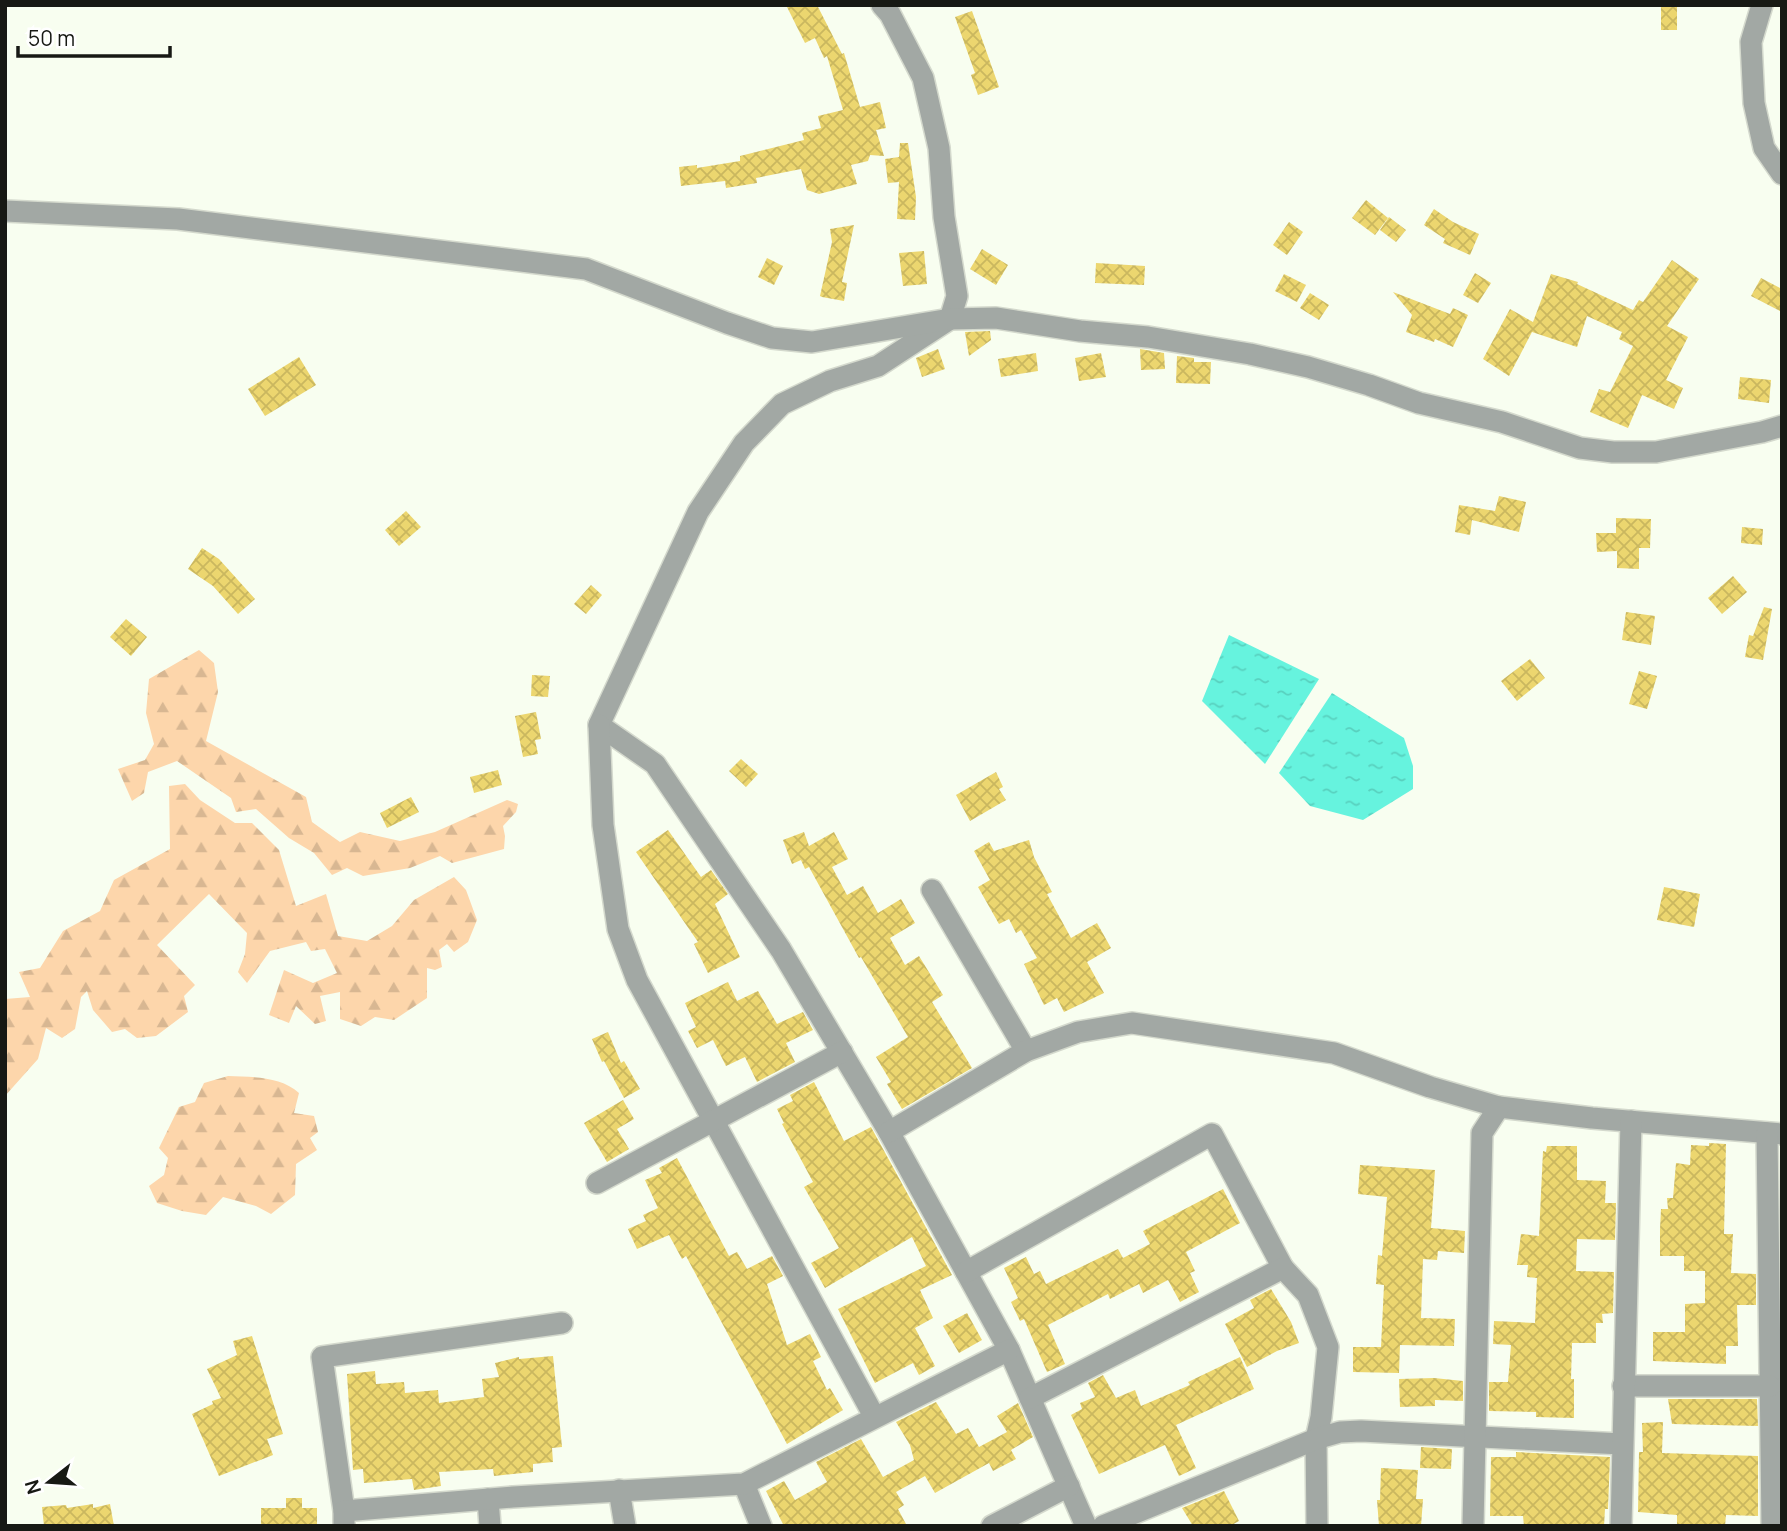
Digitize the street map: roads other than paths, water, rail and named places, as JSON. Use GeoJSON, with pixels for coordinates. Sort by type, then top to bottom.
{"type":"FeatureCollection","features":[{"type":"Feature","properties":{"kind":"street"},"geometry":{"type":"LineString","coordinates":[[874,1416],[637,980],[618,929],[603,825],[599,725],[698,512],[744,443],[782,404],[830,381],[878,366],[950,318],[957,296],[944,217],[939,148],[923,78],[890,14],[882,5]]}},
{"type":"Feature","properties":{"kind":"street"},"geometry":{"type":"LineString","coordinates":[[1762,5],[1751,42],[1754,103],[1764,148],[1782,174]]}},
{"type":"Feature","properties":{"kind":"street"},"geometry":{"type":"LineString","coordinates":[[5,211],[178,219],[586,269],[772,338],[813,342],[950,318],[996,318],[1080,331],[1148,337],[1308,367],[1419,403],[1502,422],[1580,448],[1602,451],[1656,452],[1782,426]]}},
{"type":"Feature","properties":{"kind":"street"},"geometry":{"type":"LineString","coordinates":[[599,725],[655,764],[781,950],[889,1132],[1009,1350],[1086,1526]]}},
{"type":"Feature","properties":{"kind":"street"},"geometry":{"type":"LineString","coordinates":[[932,890],[1026,1051]]}},
{"type":"Feature","properties":{"kind":"street"},"geometry":{"type":"LineString","coordinates":[[889,1132],[1026,1051],[1078,1032],[1132,1023],[1334,1053],[1430,1087],[1499,1107],[1774,1134],[1770,1386],[1776,1479],[1772,1526]]}},
{"type":"Feature","properties":{"kind":"street"},"geometry":{"type":"LineString","coordinates":[[597,1183],[842,1052]]}},
{"type":"Feature","properties":{"kind":"street"},"geometry":{"type":"LineString","coordinates":[[1473,1526],[1482,1133],[1499,1107]]}},
{"type":"Feature","properties":{"kind":"street"},"geometry":{"type":"LineString","coordinates":[[1621,1526],[1631,1121]]}},
{"type":"Feature","properties":{"kind":"street"},"geometry":{"type":"LineString","coordinates":[[966,1272],[1212,1134],[1283,1268],[1308,1295],[1328,1347],[1321,1417],[1316,1439],[1317,1526]]}},
{"type":"Feature","properties":{"kind":"street"},"geometry":{"type":"LineString","coordinates":[[1030,1398],[1283,1268]]}},
{"type":"Feature","properties":{"kind":"street"},"geometry":{"type":"LineString","coordinates":[[562,1323],[321,1357],[344,1518],[488,1499],[744,1484],[1009,1350]]}},
{"type":"Feature","properties":{"kind":"street"},"geometry":{"type":"LineString","coordinates":[[1623,1386],[1770,1386]]}},
{"type":"Feature","properties":{"kind":"street"},"geometry":{"type":"LineString","coordinates":[[1103,1526],[1316,1439],[1340,1432],[1622,1444]]}},
{"type":"Feature","properties":{"kind":"street"},"geometry":{"type":"LineString","coordinates":[[744,1484],[761,1526]]}},
{"type":"Feature","properties":{"kind":"street"},"geometry":{"type":"LineString","coordinates":[[992,1526],[1069,1486]]}},
{"type":"Feature","properties":{"kind":"street"},"geometry":{"type":"LineString","coordinates":[[619,1490],[625,1526]]}},
{"type":"Feature","properties":{"kind":"street"},"geometry":{"type":"LineString","coordinates":[[488,1499],[490,1526]]}},
{"type":"Feature","properties":{"kind":"water"},"geometry":{"type":"Polygon","coordinates":[[[1229,635],[1319,679],[1265,764],[1202,701],[1229,635]]]}},
{"type":"Feature","properties":{"kind":"water"},"geometry":{"type":"Polygon","coordinates":[[[1332,693],[1404,738],[1413,766],[1413,789],[1363,820],[1310,806],[1279,773],[1332,693]]]}}]}
